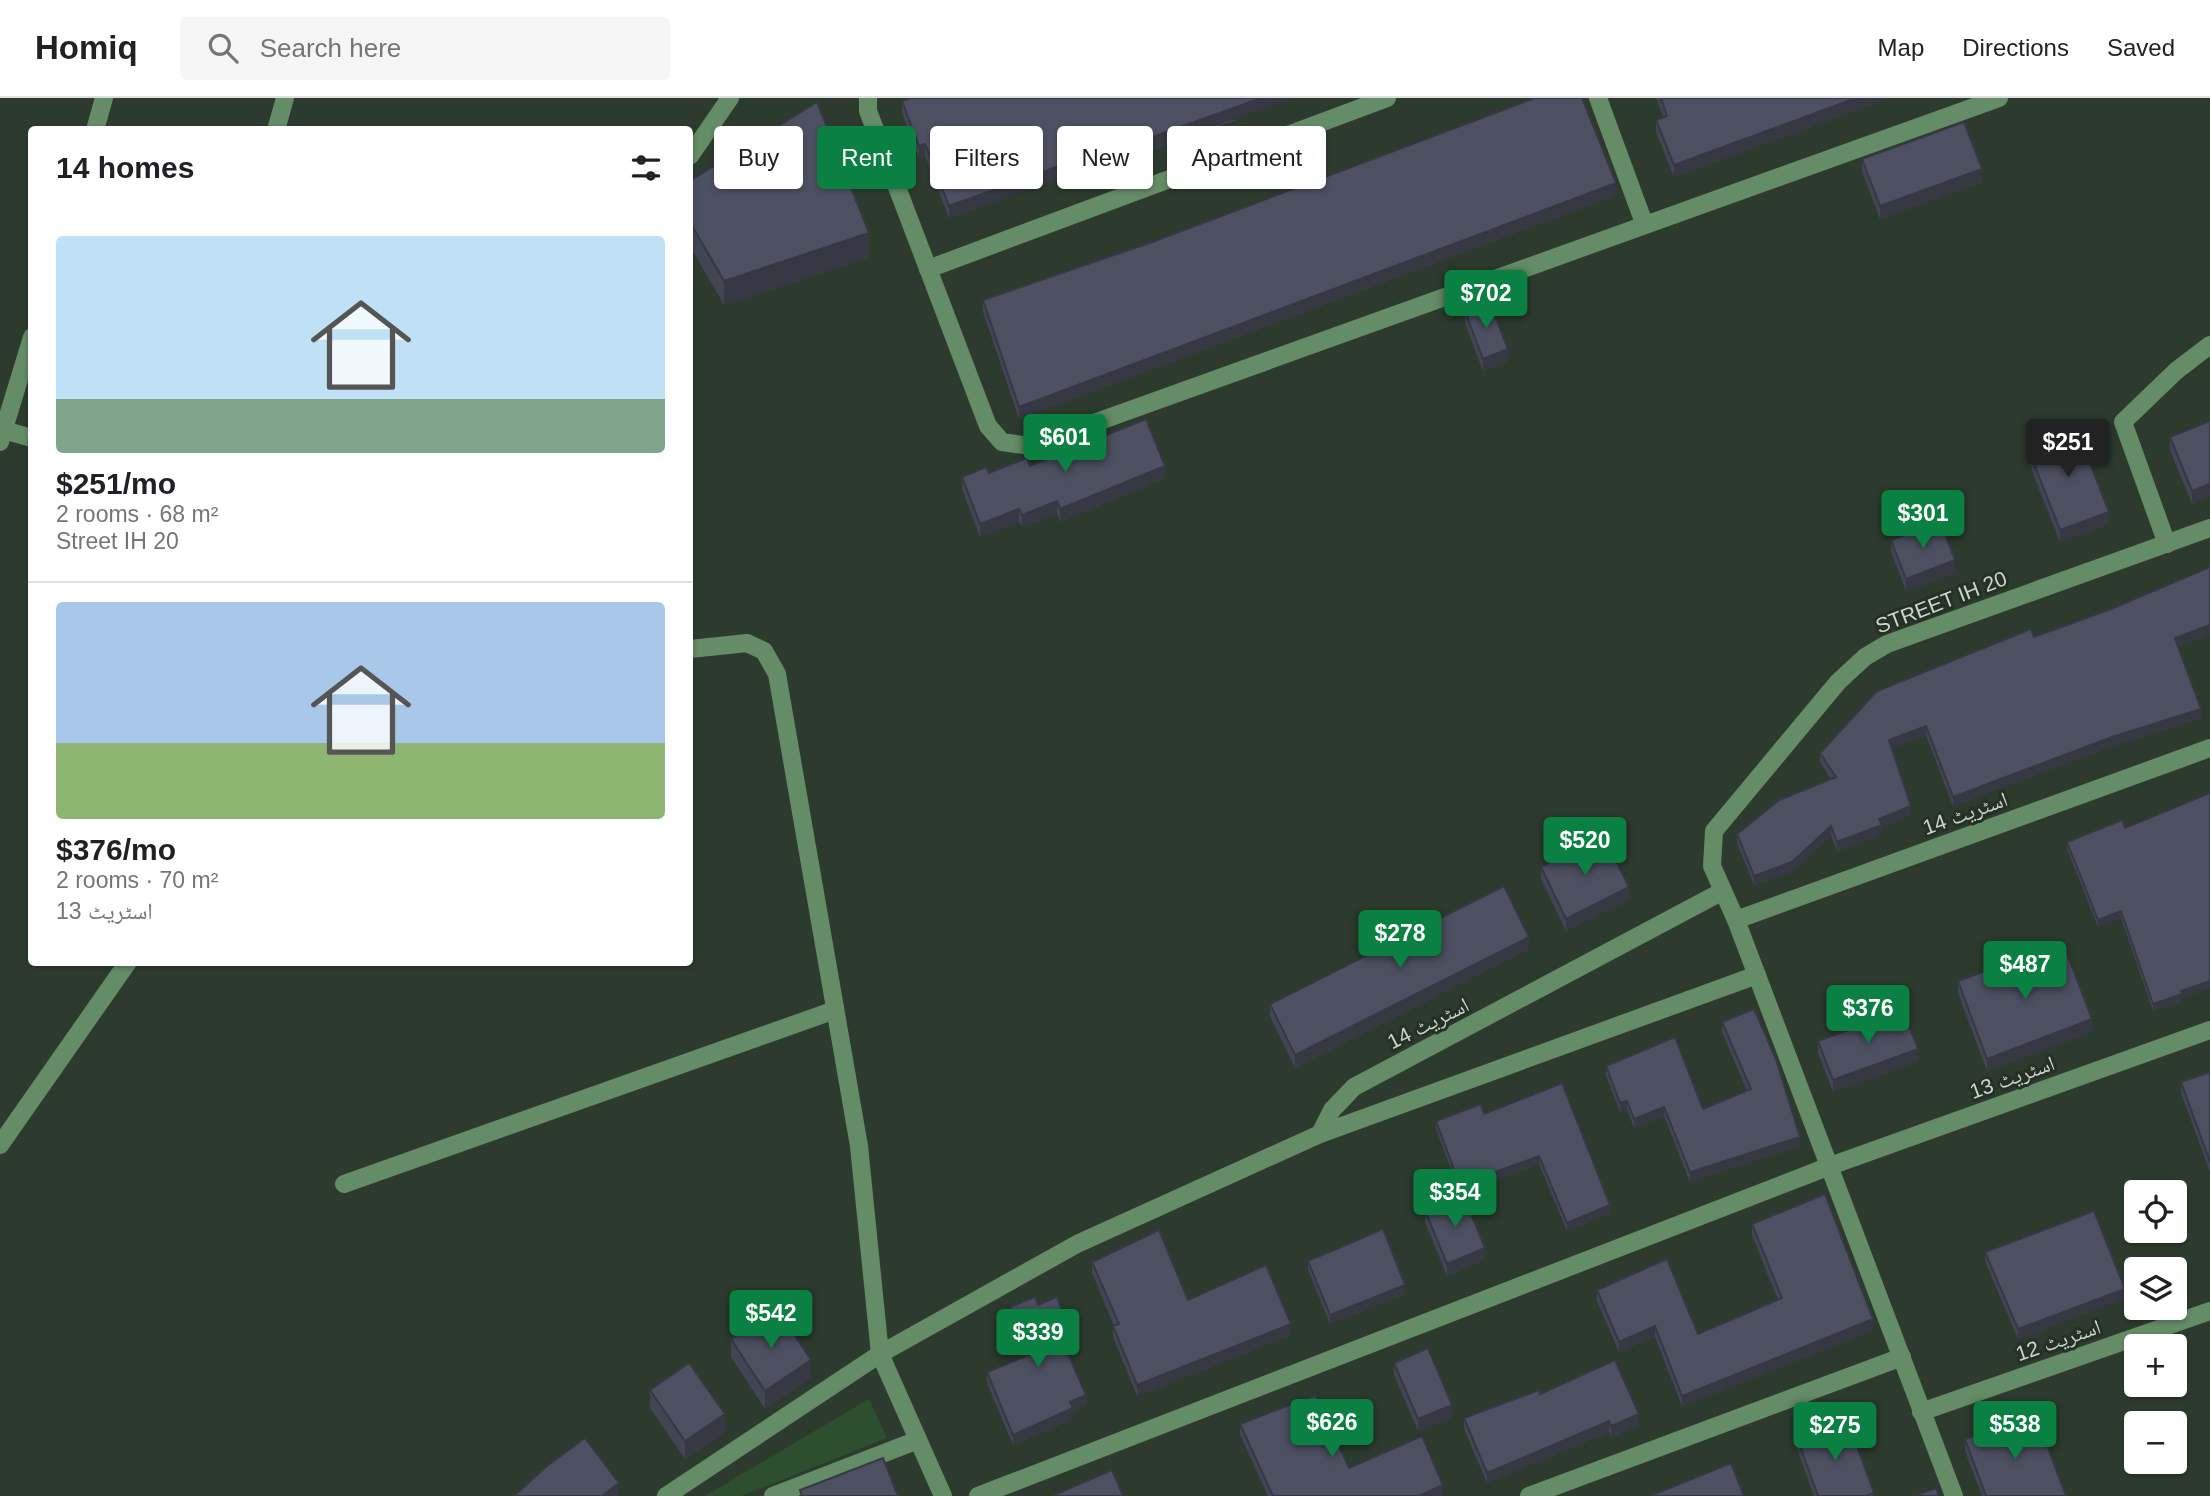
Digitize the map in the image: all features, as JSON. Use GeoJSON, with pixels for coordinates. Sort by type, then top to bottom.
{"type":"FeatureCollection","features":[{"type":"Feature","properties":{"kind":"street"},"geometry":{"type":"LineString","coordinates":[[96,126],[104,98]]}},
{"type":"Feature","properties":{"kind":"street"},"geometry":{"type":"LineString","coordinates":[[277,126],[285,98]]}},
{"type":"Feature","properties":{"kind":"street"},"geometry":{"type":"LineString","coordinates":[[693,152],[730,98]]}},
{"type":"Feature","properties":{"kind":"street"},"geometry":{"type":"LineString","coordinates":[[868,98],[868,111],[988,426],[1002,442],[1030,446],[1644,223],[1999,98]]}},
{"type":"Feature","properties":{"kind":"street"},"geometry":{"type":"LineString","coordinates":[[928,269],[1387,98]]}},
{"type":"Feature","properties":{"kind":"street"},"geometry":{"type":"LineString","coordinates":[[1598,98],[1644,223]]}},
{"type":"Feature","properties":{"kind":"street"},"geometry":{"type":"LineString","coordinates":[[2167,544],[2123,422],[2176,371],[2210,345]]}},
{"type":"Feature","properties":{"kind":"street"},"geometry":{"type":"LineString","coordinates":[[28,350],[2,436],[28,438]]}},
{"type":"Feature","properties":{"kind":"street","name":"STREET IH 20"},"geometry":{"type":"LineString","coordinates":[[1723,891],[1712,866],[1714,831],[1838,682],[1865,657],[1887,644],[2210,528]]}},
{"type":"Feature","properties":{"kind":"street"},"geometry":{"type":"LineString","coordinates":[[693,649],[747,643],[764,651],[777,674],[859,1146],[880,1354],[943,1496]]}},
{"type":"Feature","properties":{"kind":"street","name":"اسٹریٹ 14"},"geometry":{"type":"LineString","coordinates":[[1736,920],[2210,748]]}},
{"type":"Feature","properties":{"kind":"street"},"geometry":{"type":"LineString","coordinates":[[1723,891],[1954,1496]]}},
{"type":"Feature","properties":{"kind":"street","name":"اسٹریٹ 14"},"geometry":{"type":"LineString","coordinates":[[1320,1134],[1332,1110],[1354,1087],[1723,891]]}},
{"type":"Feature","properties":{"kind":"street"},"geometry":{"type":"LineString","coordinates":[[0,1145],[125,966]]}},
{"type":"Feature","properties":{"kind":"street"},"geometry":{"type":"LineString","coordinates":[[666,1496],[880,1354],[1077,1244],[1320,1134],[1757,975]]}},
{"type":"Feature","properties":{"kind":"street"},"geometry":{"type":"LineString","coordinates":[[344,1184],[835,1010]]}},
{"type":"Feature","properties":{"kind":"street","name":"اسٹریٹ 13"},"geometry":{"type":"LineString","coordinates":[[978,1496],[1830,1166],[2210,1030]]}},
{"type":"Feature","properties":{"kind":"street","name":"اسٹریٹ 12"},"geometry":{"type":"LineString","coordinates":[[1921,1412],[2210,1311]]}},
{"type":"Feature","properties":{"kind":"street"},"geometry":{"type":"LineString","coordinates":[[1529,1496],[1902,1357]]}},
{"type":"Feature","properties":{"kind":"street"},"geometry":{"type":"LineString","coordinates":[[773,1496],[918,1440]]}},
{"type":"Feature","properties":{"kind":"green space"},"geometry":{"type":"Polygon","coordinates":[[[869,1399],[887,1438],[741,1496],[705,1496],[869,1399]]]}},
{"type":"Feature","properties":{"kind":"building"},"geometry":{"type":"Polygon","coordinates":[[[911,98],[1261,98],[1183,126],[1167,126],[1167,132],[1153,137],[1153,126],[1057,126],[1057,167],[1043,172],[1043,126],[930,126],[930,157],[925,144],[919,146],[916,126],[911,126],[902,101],[911,98]]]}},
{"type":"Feature","properties":{"kind":"building"},"geometry":{"type":"Polygon","coordinates":[[[1535,98],[1582,98],[1616,183],[1019,407],[983,300],[1155,241],[1293,189],[1326,189],[1326,177],[1535,98]]]}},
{"type":"Feature","properties":{"kind":"building"},"geometry":{"type":"Polygon","coordinates":[[[1661,98],[1856,98],[1674,165],[1656,120],[1667,116],[1661,98]]]}},
{"type":"Feature","properties":{"kind":"building"},"geometry":{"type":"Polygon","coordinates":[[[817,102],[827,126],[817,126],[817,189],[852,189],[869,233],[724,281],[693,227],[693,179],[714,166],[714,189],[803,189],[803,126],[778,126],[817,102]]]}},
{"type":"Feature","properties":{"kind":"building"},"geometry":{"type":"Polygon","coordinates":[[[1964,122],[1982,169],[1880,206],[1862,159],[1964,122]]]}},
{"type":"Feature","properties":{"kind":"building"},"geometry":{"type":"Polygon","coordinates":[[[942,189],[996,189],[949,206],[942,189]]]}},
{"type":"Feature","properties":{"kind":"building"},"geometry":{"type":"Polygon","coordinates":[[[1489,301],[1508,349],[1483,359],[1465,311],[1489,301]]]}},
{"type":"Feature","properties":{"kind":"building"},"geometry":{"type":"Polygon","coordinates":[[[1146,419],[1165,466],[1060,509],[1057,501],[1022,515],[1019,509],[980,524],[962,477],[986,467],[989,473],[1027,458],[1030,466],[1146,419]]]}},
{"type":"Feature","properties":{"kind":"building"},"geometry":{"type":"Polygon","coordinates":[[[2210,421],[2210,484],[2192,491],[2170,437],[2210,421]]]}},
{"type":"Feature","properties":{"kind":"building"},"geometry":{"type":"Polygon","coordinates":[[[2076,427],[2109,512],[2060,530],[2027,446],[2076,427]]]}},
{"type":"Feature","properties":{"kind":"building"},"geometry":{"type":"Polygon","coordinates":[[[1940,521],[1955,560],[1906,579],[1891,540],[1940,521]]]}},
{"type":"Feature","properties":{"kind":"building"},"geometry":{"type":"Polygon","coordinates":[[[2210,567],[2210,625],[2175,638],[2201,709],[2112,737],[1953,797],[1926,726],[1889,740],[1911,806],[1879,819],[1882,825],[1837,842],[1831,826],[1792,862],[1754,876],[1737,834],[1779,800],[1836,777],[1820,753],[1877,691],[2031,629],[2034,637],[2111,609],[2210,567]]]}},
{"type":"Feature","properties":{"kind":"building"},"geometry":{"type":"Polygon","coordinates":[[[2210,793],[2210,981],[2153,1004],[2121,911],[2098,920],[2067,842],[2122,820],[2125,828],[2210,793]]]}},
{"type":"Feature","properties":{"kind":"building"},"geometry":{"type":"Polygon","coordinates":[[[1603,836],[1629,887],[1566,919],[1541,867],[1603,836]]]}},
{"type":"Feature","properties":{"kind":"building"},"geometry":{"type":"Polygon","coordinates":[[[1504,886],[1529,937],[1295,1055],[1270,1004],[1504,886]]]}},
{"type":"Feature","properties":{"kind":"building"},"geometry":{"type":"Polygon","coordinates":[[[2063,943],[2092,1019],[1987,1059],[1958,981],[2063,943]]]}},
{"type":"Feature","properties":{"kind":"building"},"geometry":{"type":"Polygon","coordinates":[[[1754,1009],[1776,1059],[1800,1137],[1690,1172],[1664,1107],[1634,1119],[1627,1101],[1620,1103],[1606,1066],[1675,1037],[1703,1109],[1751,1089],[1722,1022],[1754,1009]]]}},
{"type":"Feature","properties":{"kind":"building"},"geometry":{"type":"Polygon","coordinates":[[[1903,1010],[1918,1049],[1833,1080],[1818,1041],[1903,1010]]]}},
{"type":"Feature","properties":{"kind":"building"},"geometry":{"type":"Polygon","coordinates":[[[2210,1072],[2210,1162],[2181,1082],[2210,1072]]]}},
{"type":"Feature","properties":{"kind":"building"},"geometry":{"type":"Polygon","coordinates":[[[1562,1083],[1610,1205],[1567,1223],[1539,1156],[1460,1185],[1436,1121],[1481,1104],[1484,1114],[1562,1083]]]}},
{"type":"Feature","properties":{"kind":"building"},"geometry":{"type":"Polygon","coordinates":[[[1463,1194],[1485,1248],[1447,1264],[1425,1210],[1463,1194]]]}},
{"type":"Feature","properties":{"kind":"building"},"geometry":{"type":"Polygon","coordinates":[[[1825,1194],[1873,1319],[1682,1396],[1655,1326],[1619,1342],[1597,1290],[1667,1259],[1698,1334],[1782,1298],[1752,1224],[1825,1194]]]}},
{"type":"Feature","properties":{"kind":"building"},"geometry":{"type":"Polygon","coordinates":[[[2094,1211],[2124,1289],[2018,1329],[1985,1252],[2094,1211]]]}},
{"type":"Feature","properties":{"kind":"building"},"geometry":{"type":"Polygon","coordinates":[[[1383,1229],[1405,1285],[1330,1315],[1308,1261],[1383,1229]]]}},
{"type":"Feature","properties":{"kind":"building"},"geometry":{"type":"Polygon","coordinates":[[[1159,1230],[1188,1300],[1266,1265],[1291,1324],[1137,1385],[1113,1326],[1119,1324],[1092,1262],[1159,1230]]]}},
{"type":"Feature","properties":{"kind":"building"},"geometry":{"type":"Polygon","coordinates":[[[1035,1297],[1038,1305],[1057,1297],[1070,1331],[1060,1335],[1086,1395],[1070,1402],[1073,1408],[1013,1435],[987,1372],[1029,1355],[1010,1307],[1035,1297]]]}},
{"type":"Feature","properties":{"kind":"building"},"geometry":{"type":"Polygon","coordinates":[[[777,1309],[811,1360],[765,1391],[731,1339],[777,1309]]]}},
{"type":"Feature","properties":{"kind":"building"},"geometry":{"type":"Polygon","coordinates":[[[1428,1348],[1452,1405],[1418,1419],[1394,1363],[1428,1348]]]}},
{"type":"Feature","properties":{"kind":"building"},"geometry":{"type":"Polygon","coordinates":[[[1615,1360],[1639,1414],[1611,1426],[1609,1421],[1487,1473],[1464,1418],[1539,1390],[1540,1394],[1615,1360]]]}},
{"type":"Feature","properties":{"kind":"building"},"geometry":{"type":"Polygon","coordinates":[[[689,1363],[725,1414],[685,1441],[650,1390],[689,1363]]]}},
{"type":"Feature","properties":{"kind":"building"},"geometry":{"type":"Polygon","coordinates":[[[1316,1395],[1349,1468],[1422,1436],[1443,1485],[1419,1496],[1273,1496],[1240,1424],[1316,1395]]]}},
{"type":"Feature","properties":{"kind":"building"},"geometry":{"type":"Polygon","coordinates":[[[2035,1413],[2066,1496],[1986,1496],[1965,1439],[2035,1413]]]}},
{"type":"Feature","properties":{"kind":"building"},"geometry":{"type":"Polygon","coordinates":[[[1847,1419],[1874,1493],[1866,1496],[1818,1496],[1797,1437],[1847,1419]]]}},
{"type":"Feature","properties":{"kind":"building"},"geometry":{"type":"Polygon","coordinates":[[[585,1438],[619,1483],[602,1496],[514,1496],[547,1466],[585,1438]]]}},
{"type":"Feature","properties":{"kind":"building"},"geometry":{"type":"Polygon","coordinates":[[[883,1458],[898,1496],[802,1496],[800,1490],[883,1458]]]}},
{"type":"Feature","properties":{"kind":"building"},"geometry":{"type":"Polygon","coordinates":[[[1731,1463],[1744,1496],[1650,1496],[1731,1463]]]}},
{"type":"Feature","properties":{"kind":"building"},"geometry":{"type":"Polygon","coordinates":[[[1112,1470],[1123,1496],[1052,1496],[1112,1470]]]}},
{"type":"Feature","properties":{"kind":"building"},"geometry":{"type":"Polygon","coordinates":[[[1936,1488],[1939,1496],[1914,1496],[1936,1488]]]}}]}
